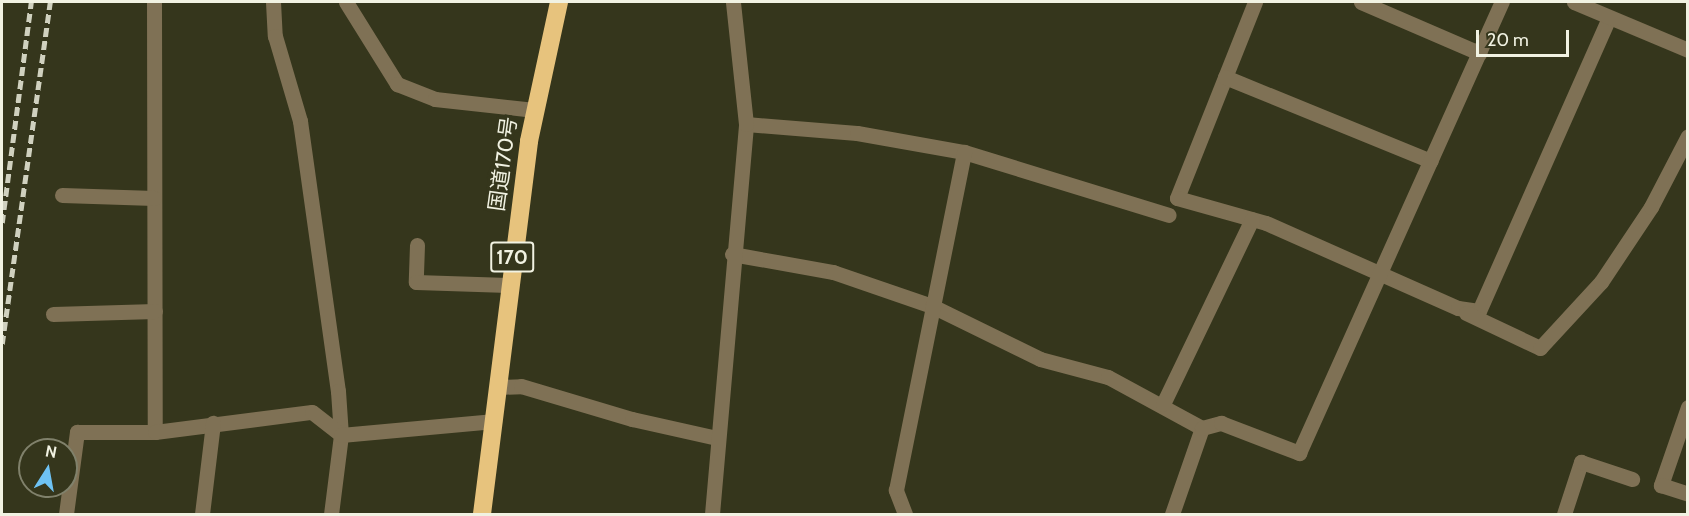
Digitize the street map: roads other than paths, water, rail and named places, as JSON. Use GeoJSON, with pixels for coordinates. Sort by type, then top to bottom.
{"type":"FeatureCollection","features":[{"type":"Feature","properties":{"kind":"highway","name":"国道170号"},"geometry":{"type":"LineString","coordinates":[[486,514],[508,285],[534,110],[559,2]]}},
{"type":"Feature","properties":{"kind":"street"},"geometry":{"type":"LineString","coordinates":[[154,2],[155,432]]}},
{"type":"Feature","properties":{"kind":"street"},"geometry":{"type":"LineString","coordinates":[[273,2],[275,36],[300,121],[341,435],[331,514]]}},
{"type":"Feature","properties":{"kind":"street"},"geometry":{"type":"LineString","coordinates":[[346,2],[397,84],[435,99],[534,110]]}},
{"type":"Feature","properties":{"kind":"street"},"geometry":{"type":"LineString","coordinates":[[712,514],[732,254],[746,124],[733,2]]}},
{"type":"Feature","properties":{"kind":"street"},"geometry":{"type":"LineString","coordinates":[[1255,2],[1177,198],[1252,219],[1381,273],[1540,348],[1601,282],[1651,207],[1688,136]]}},
{"type":"Feature","properties":{"kind":"street"},"geometry":{"type":"LineString","coordinates":[[1361,2],[1479,54]]}},
{"type":"Feature","properties":{"kind":"street"},"geometry":{"type":"LineString","coordinates":[[732,254],[833,272],[932,306],[1040,359],[1108,377],[1162,404],[1202,428],[1221,423],[1299,453],[1502,2]]}},
{"type":"Feature","properties":{"kind":"street"},"geometry":{"type":"LineString","coordinates":[[1574,2],[1688,50]]}},
{"type":"Feature","properties":{"kind":"street"},"geometry":{"type":"LineString","coordinates":[[1458,308],[1479,311],[1608,16]]}},
{"type":"Feature","properties":{"kind":"street"},"geometry":{"type":"LineString","coordinates":[[1225,77],[1431,161]]}},
{"type":"Feature","properties":{"kind":"street"},"geometry":{"type":"LineString","coordinates":[[746,124],[857,133],[964,153],[1169,215]]}},
{"type":"Feature","properties":{"kind":"street"},"geometry":{"type":"LineString","coordinates":[[905,514],[896,490],[964,153]]}},
{"type":"Feature","properties":{"kind":"street"},"geometry":{"type":"LineString","coordinates":[[62,195],[154,198]]}},
{"type":"Feature","properties":{"kind":"street"},"geometry":{"type":"LineString","coordinates":[[1162,404],[1252,219]]}},
{"type":"Feature","properties":{"kind":"street"},"geometry":{"type":"LineString","coordinates":[[417,244],[416,282],[508,285]]}},
{"type":"Feature","properties":{"kind":"street"},"geometry":{"type":"LineString","coordinates":[[52,314],[155,311]]}},
{"type":"Feature","properties":{"kind":"street"},"geometry":{"type":"LineString","coordinates":[[498,387],[521,386],[632,419],[717,438]]}},
{"type":"Feature","properties":{"kind":"street"},"geometry":{"type":"LineString","coordinates":[[1688,407],[1661,485],[1688,494]]}},
{"type":"Feature","properties":{"kind":"street"},"geometry":{"type":"LineString","coordinates":[[66,514],[77,432],[155,432],[312,412],[341,435],[494,421]]}},
{"type":"Feature","properties":{"kind":"street"},"geometry":{"type":"LineString","coordinates":[[202,514],[213,423]]}},
{"type":"Feature","properties":{"kind":"street"},"geometry":{"type":"LineString","coordinates":[[1172,514],[1202,428]]}},
{"type":"Feature","properties":{"kind":"street"},"geometry":{"type":"LineString","coordinates":[[1564,514],[1581,462],[1632,479]]}},
{"type":"Feature","properties":{"kind":"railway"},"geometry":{"type":"LineString","coordinates":[[2,223],[31,2]]}},
{"type":"Feature","properties":{"kind":"railway"},"geometry":{"type":"LineString","coordinates":[[2,344],[50,2]]}}]}
